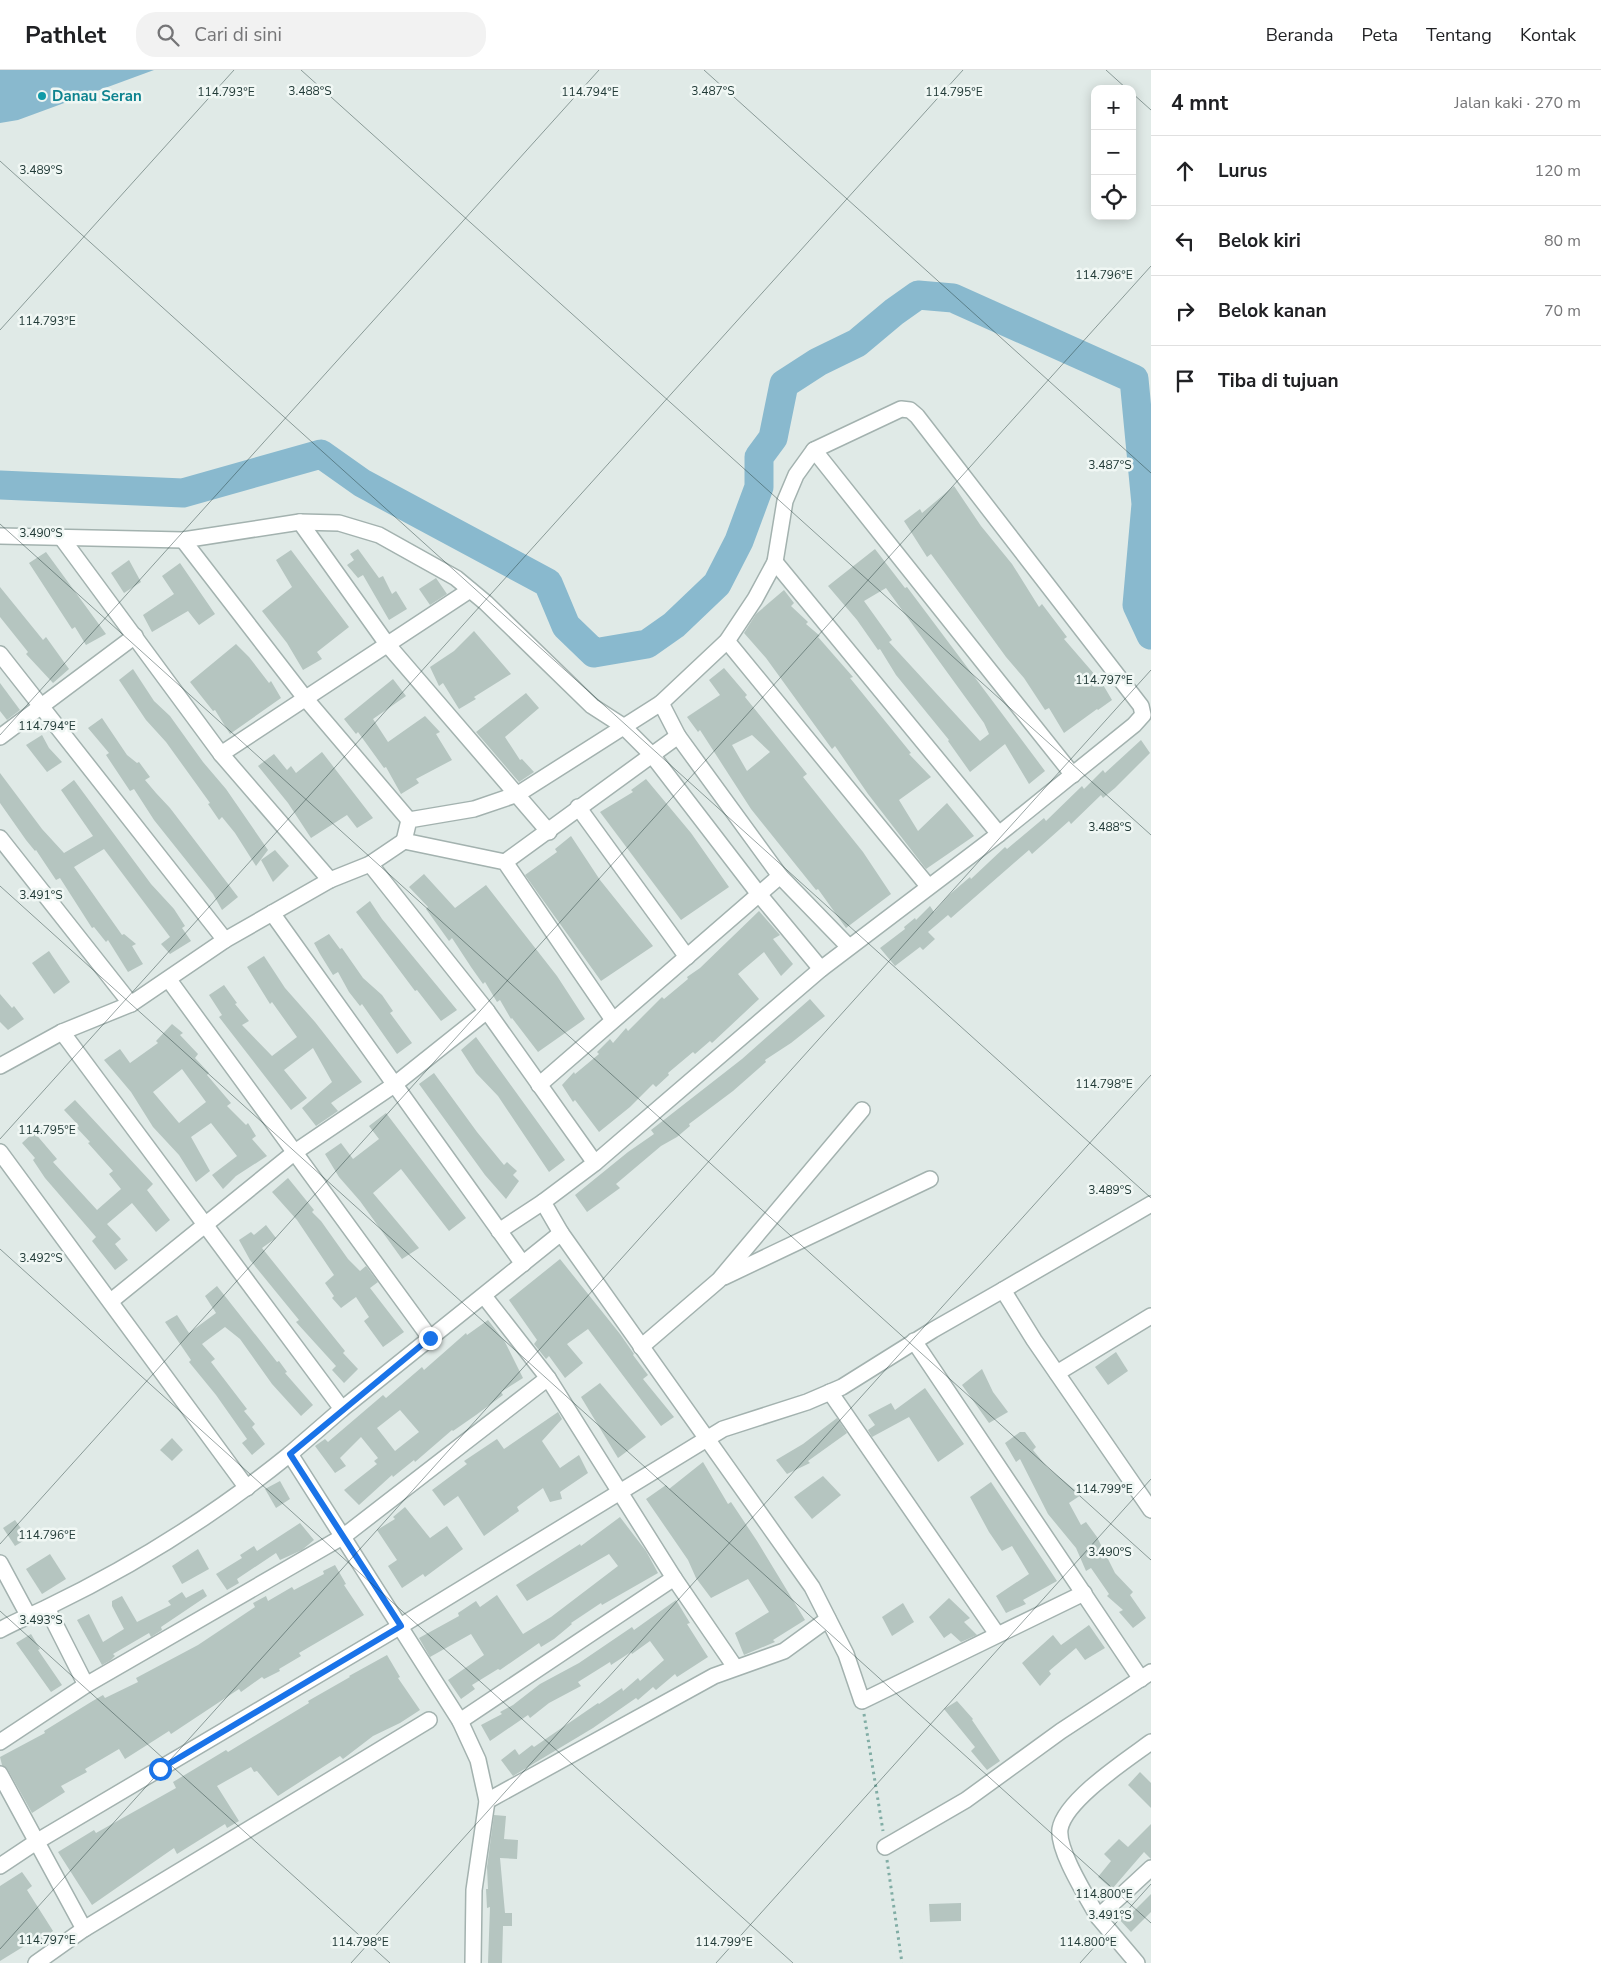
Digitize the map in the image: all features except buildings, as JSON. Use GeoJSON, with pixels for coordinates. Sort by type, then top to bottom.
{"type":"FeatureCollection","features":[{"type":"Feature","properties":{"kind":"street"},"geometry":{"type":"LineString","coordinates":[[408,820],[474,809],[518,794],[661,703],[727,641],[775,562],[785,501],[796,475],[814,450],[891,412],[906,409],[917,416],[1141,706],[1142,715],[1134,725],[1073,775],[999,834],[821,968],[596,1163],[543,1202],[499,1231]]}},
{"type":"Feature","properties":{"kind":"street"},"geometry":{"type":"LineString","coordinates":[[814,450],[1073,775]]}},
{"type":"Feature","properties":{"kind":"street"},"geometry":{"type":"LineString","coordinates":[[300,522],[387,644],[549,832]]}},
{"type":"Feature","properties":{"kind":"street"},"geometry":{"type":"LineString","coordinates":[[0,536],[183,540],[300,522],[339,523],[379,535],[456,578],[592,706],[624,726],[652,755],[758,893],[821,968]]}},
{"type":"Feature","properties":{"kind":"street"},"geometry":{"type":"LineString","coordinates":[[61,537],[221,754],[330,880]]}},
{"type":"Feature","properties":{"kind":"street"},"geometry":{"type":"LineString","coordinates":[[183,540],[305,698],[408,820]]}},
{"type":"Feature","properties":{"kind":"street"},"geometry":{"type":"LineString","coordinates":[[775,562],[999,834]]}},
{"type":"Feature","properties":{"kind":"street"},"geometry":{"type":"LineString","coordinates":[[221,754],[470,590]]}},
{"type":"Feature","properties":{"kind":"street"},"geometry":{"type":"LineString","coordinates":[[0,737],[135,636]]}},
{"type":"Feature","properties":{"kind":"street"},"geometry":{"type":"LineString","coordinates":[[727,641],[928,886]]}},
{"type":"Feature","properties":{"kind":"street"},"geometry":{"type":"LineString","coordinates":[[0,654],[225,940]]}},
{"type":"Feature","properties":{"kind":"street"},"geometry":{"type":"LineString","coordinates":[[661,703],[678,736],[780,876],[849,947]]}},
{"type":"Feature","properties":{"kind":"street"},"geometry":{"type":"LineString","coordinates":[[504,862],[549,832],[578,807],[678,736]]}},
{"type":"Feature","properties":{"kind":"street"},"geometry":{"type":"LineString","coordinates":[[578,807],[687,957]]}},
{"type":"Feature","properties":{"kind":"street"},"geometry":{"type":"LineString","coordinates":[[3,1059],[62,1032],[131,1004],[169,980],[225,940],[330,880],[370,864],[404,841],[408,820]]}},
{"type":"Feature","properties":{"kind":"street"},"geometry":{"type":"LineString","coordinates":[[0,838],[131,1004]]}},
{"type":"Feature","properties":{"kind":"street"},"geometry":{"type":"LineString","coordinates":[[404,841],[504,862],[613,1020]]}},
{"type":"Feature","properties":{"kind":"street"},"geometry":{"type":"LineString","coordinates":[[370,864],[487,1011],[596,1163]]}},
{"type":"Feature","properties":{"kind":"street"},"geometry":{"type":"LineString","coordinates":[[539,1085],[758,893],[780,876]]}},
{"type":"Feature","properties":{"kind":"street"},"geometry":{"type":"LineString","coordinates":[[272,913],[523,1264]]}},
{"type":"Feature","properties":{"kind":"street"},"geometry":{"type":"LineString","coordinates":[[169,980],[430,1338]]}},
{"type":"Feature","properties":{"kind":"street"},"geometry":{"type":"LineString","coordinates":[[111,1301],[205,1227],[295,1152],[394,1085],[487,1011]]}},
{"type":"Feature","properties":{"kind":"street"},"geometry":{"type":"LineString","coordinates":[[62,1032],[205,1227],[342,1408]]}},
{"type":"Feature","properties":{"kind":"street"},"geometry":{"type":"LineString","coordinates":[[641,1347],[718,1280],[862,1110]]}},
{"type":"Feature","properties":{"kind":"street"},"geometry":{"type":"LineString","coordinates":[[0,1152],[247,1488]]}},
{"type":"Feature","properties":{"kind":"street"},"geometry":{"type":"LineString","coordinates":[[718,1280],[930,1179]]}},
{"type":"Feature","properties":{"kind":"street"},"geometry":{"type":"LineString","coordinates":[[543,1202],[561,1233],[812,1587],[846,1654],[862,1702],[908,1681],[996,1634],[1084,1593]]}},
{"type":"Feature","properties":{"kind":"street"},"geometry":{"type":"LineString","coordinates":[[0,1866],[36,1842],[401,1626],[722,1429],[807,1402],[830,1392],[914,1341],[1151,1204]]}},
{"type":"Feature","properties":{"kind":"street"},"geometry":{"type":"LineString","coordinates":[[0,1630],[28,1615],[47,1608],[148,1553],[247,1488],[290,1454],[342,1408],[561,1233]]}},
{"type":"Feature","properties":{"kind":"street"},"geometry":{"type":"LineString","coordinates":[[1002,1290],[1151,1510]]}},
{"type":"Feature","properties":{"kind":"street"},"geometry":{"type":"LineString","coordinates":[[484,1296],[548,1378],[674,1578],[735,1667]]}},
{"type":"Feature","properties":{"kind":"street"},"geometry":{"type":"LineString","coordinates":[[1057,1373],[1151,1316]]}},
{"type":"Feature","properties":{"kind":"street"},"geometry":{"type":"LineString","coordinates":[[885,1847],[966,1800],[1061,1731],[1146,1675],[1084,1593],[914,1341]]}},
{"type":"Feature","properties":{"kind":"street"},"geometry":{"type":"LineString","coordinates":[[0,1742],[86,1685],[344,1536],[548,1378]]}},
{"type":"Feature","properties":{"kind":"street"},"geometry":{"type":"LineString","coordinates":[[830,1392],[996,1634]]}},
{"type":"Feature","properties":{"kind":"street"},"geometry":{"type":"LineString","coordinates":[[290,1454],[344,1536],[460,1721],[478,1760],[487,1801],[474,1890],[473,1963]]}},
{"type":"Feature","properties":{"kind":"street"},"geometry":{"type":"LineString","coordinates":[[0,1563],[28,1615]]}},
{"type":"Feature","properties":{"kind":"street"},"geometry":{"type":"LineString","coordinates":[[460,1721],[674,1578]]}},
{"type":"Feature","properties":{"kind":"street"},"geometry":{"type":"LineString","coordinates":[[47,1608],[86,1685]]}},
{"type":"Feature","properties":{"kind":"street"},"geometry":{"type":"LineString","coordinates":[[487,1801],[682,1693],[735,1667],[752,1664],[784,1651],[828,1619]]}},
{"type":"Feature","properties":{"kind":"street"},"geometry":{"type":"LineString","coordinates":[[36,1963],[84,1929],[429,1720]]}},
{"type":"Feature","properties":{"kind":"street"},"geometry":{"type":"LineString","coordinates":[[1138,1963],[1098,1917],[1063,1848],[1060,1830],[1065,1817],[1098,1781],[1151,1742]]}},
{"type":"Feature","properties":{"kind":"street"},"geometry":{"type":"LineString","coordinates":[[0,1774],[84,1929]]}},
{"type":"Feature","properties":{"kind":"street"},"geometry":{"type":"LineString","coordinates":[[1098,1917],[1151,1868]]}},
{"type":"Feature","properties":{"kind":"water","name":"Danau Seran"},"geometry":{"type":"Polygon","coordinates":[[[0,70],[154,70],[18,120],[0,123],[0,70]]]}},
{"type":"Feature","properties":{"kind":"waterway"},"geometry":{"type":"LineString","coordinates":[[0,485],[183,493],[321,454],[362,483],[548,583],[566,626],[594,653],[647,644],[674,625],[717,584],[739,541],[759,487],[759,457],[773,438],[784,384],[818,362],[857,343],[918,295],[953,298],[1134,379],[1146,504],[1137,605],[1151,635]]}},
{"type":"Feature","properties":{"kind":"place","name":"Danau Seran"},"geometry":{"type":"Point","coordinates":[42,96]}},
{"type":"Feature","properties":{"kind":"route"},"geometry":{"type":"LineString","coordinates":[[160,1769],[401,1626],[290,1454],[342,1408],[430,1338]]}}]}
